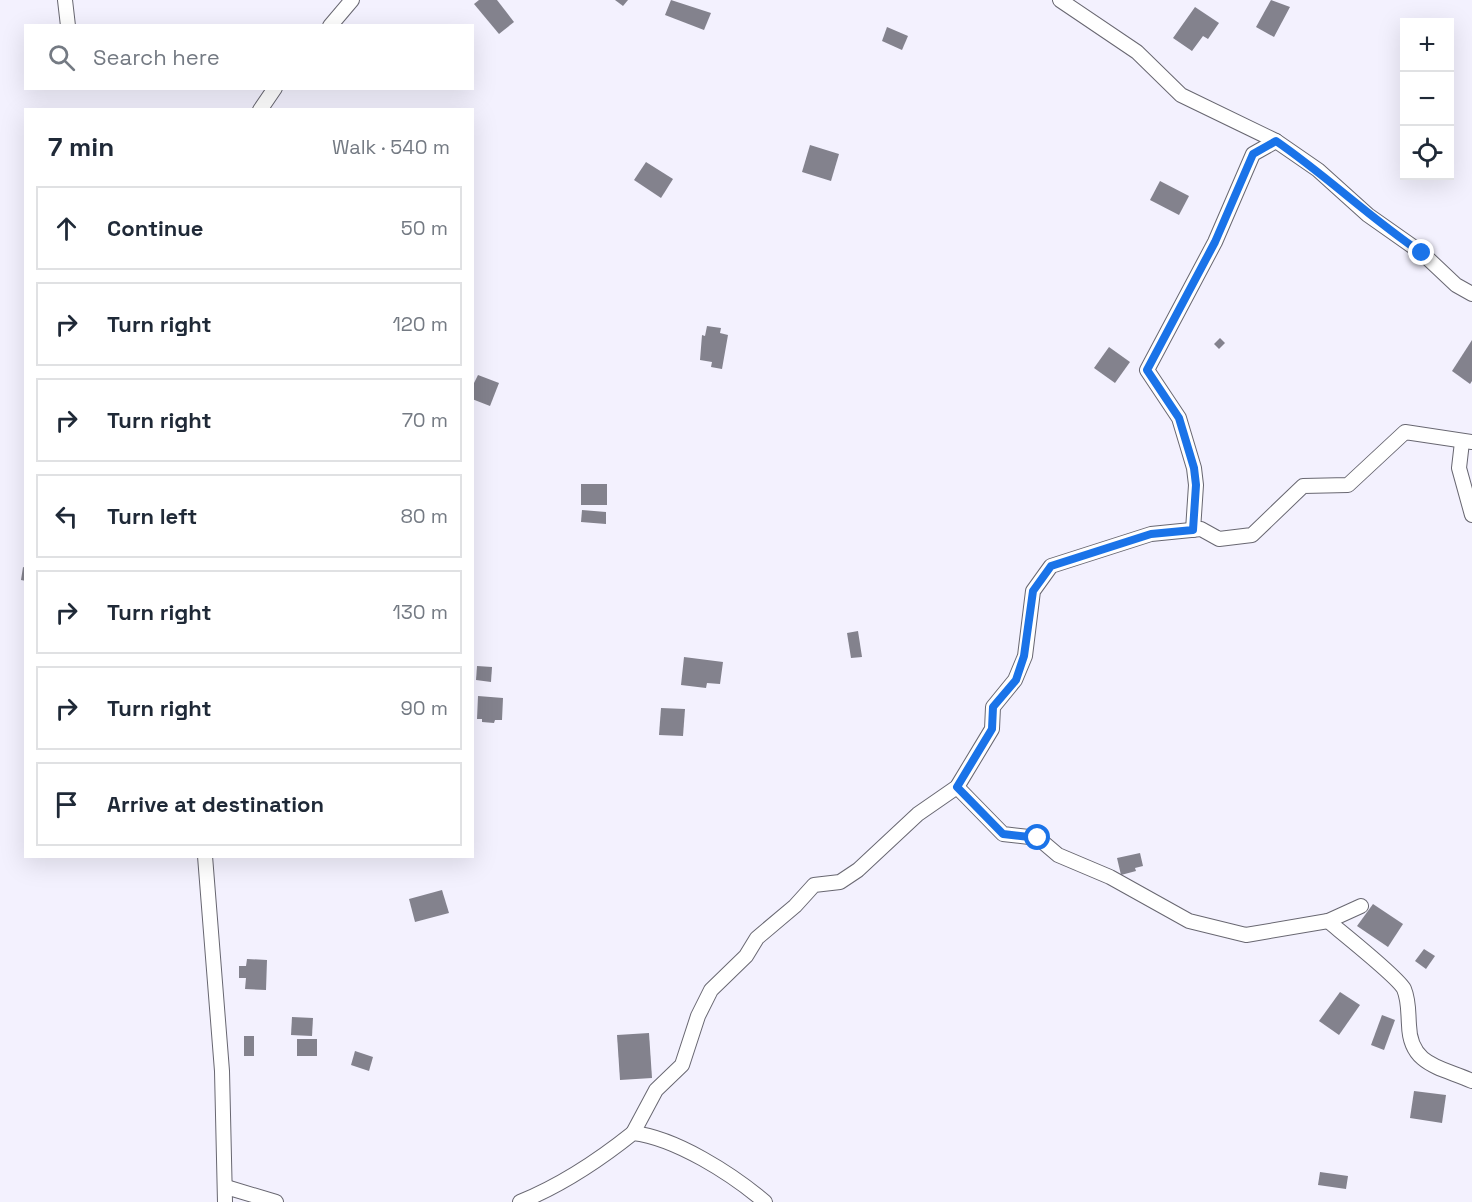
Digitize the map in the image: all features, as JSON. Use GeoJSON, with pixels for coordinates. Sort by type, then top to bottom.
{"type":"FeatureCollection","features":[{"type":"Feature","properties":{"kind":"street"},"geometry":{"type":"LineString","coordinates":[[65,0],[68,24]]}},
{"type":"Feature","properties":{"kind":"street"},"geometry":{"type":"LineString","coordinates":[[332,24],[352,0]]}},
{"type":"Feature","properties":{"kind":"street"},"geometry":{"type":"LineString","coordinates":[[1060,0],[1137,52],[1181,95],[1276,141],[1318,170],[1368,215],[1422,253],[1456,285],[1472,294]]}},
{"type":"Feature","properties":{"kind":"street"},"geometry":{"type":"LineString","coordinates":[[261,108],[274,90]]}},
{"type":"Feature","properties":{"kind":"street"},"geometry":{"type":"LineString","coordinates":[[1193,530],[1196,485],[1194,468],[1179,418],[1147,370],[1215,242],[1253,154],[1276,141]]}},
{"type":"Feature","properties":{"kind":"street"},"geometry":{"type":"LineString","coordinates":[[520,1202],[543,1193],[597,1162],[633,1133],[656,1090],[682,1065],[698,1016],[711,990],[746,956],[757,938],[795,906],[814,885],[840,882],[858,870],[918,814],[957,787],[992,729],[993,707],[1016,680],[1024,656],[1033,591],[1051,566],[1151,534],[1201,529],[1219,539],[1252,535],[1303,486],[1348,485],[1405,432],[1467,442],[1459,468],[1472,515]]}},
{"type":"Feature","properties":{"kind":"street"},"geometry":{"type":"LineString","coordinates":[[957,787],[1003,834],[1038,838],[1058,855],[1110,877],[1189,921],[1246,935],[1328,921],[1361,906]]}},
{"type":"Feature","properties":{"kind":"street"},"geometry":{"type":"LineString","coordinates":[[205,858],[216,984],[225,1202]]}},
{"type":"Feature","properties":{"kind":"street"},"geometry":{"type":"LineString","coordinates":[[1328,921],[1403,987],[1409,1007],[1408,1027],[1413,1049],[1425,1063],[1472,1081]]}},
{"type":"Feature","properties":{"kind":"street"},"geometry":{"type":"LineString","coordinates":[[633,1133],[644,1134],[677,1148],[736,1178],[765,1202]]}},
{"type":"Feature","properties":{"kind":"street"},"geometry":{"type":"LineString","coordinates":[[226,1187],[276,1202]]}},
{"type":"Feature","properties":{"kind":"building"},"geometry":{"type":"Polygon","coordinates":[[[479,0],[497,0],[514,22],[499,34],[474,4],[479,0]]]}},
{"type":"Feature","properties":{"kind":"building"},"geometry":{"type":"Polygon","coordinates":[[[615,0],[628,0],[623,6],[615,0]]]}},
{"type":"Feature","properties":{"kind":"building"},"geometry":{"type":"Polygon","coordinates":[[[671,0],[711,13],[704,30],[665,15],[671,0]]]}},
{"type":"Feature","properties":{"kind":"building"},"geometry":{"type":"Polygon","coordinates":[[[1271,0],[1290,7],[1274,37],[1256,27],[1271,0]]]}},
{"type":"Feature","properties":{"kind":"building"},"geometry":{"type":"Polygon","coordinates":[[[1195,7],[1219,23],[1208,39],[1203,36],[1192,51],[1173,38],[1195,7]]]}},
{"type":"Feature","properties":{"kind":"building"},"geometry":{"type":"Polygon","coordinates":[[[887,27],[908,36],[902,50],[882,41],[887,27]]]}},
{"type":"Feature","properties":{"kind":"building"},"geometry":{"type":"Polygon","coordinates":[[[810,145],[839,154],[831,181],[802,172],[810,145]]]}},
{"type":"Feature","properties":{"kind":"building"},"geometry":{"type":"Polygon","coordinates":[[[646,162],[673,179],[661,198],[634,180],[646,162]]]}},
{"type":"Feature","properties":{"kind":"building"},"geometry":{"type":"Polygon","coordinates":[[[1160,181],[1189,196],[1179,215],[1150,200],[1160,181]]]}},
{"type":"Feature","properties":{"kind":"building"},"geometry":{"type":"Polygon","coordinates":[[[707,326],[721,328],[720,333],[728,335],[722,369],[711,367],[712,362],[700,360],[702,335],[705,336],[707,326]]]}},
{"type":"Feature","properties":{"kind":"building"},"geometry":{"type":"Polygon","coordinates":[[[1220,338],[1225,343],[1219,349],[1214,344],[1220,338]]]}},
{"type":"Feature","properties":{"kind":"building"},"geometry":{"type":"Polygon","coordinates":[[[1472,340],[1472,381],[1470,384],[1452,371],[1472,340]]]}},
{"type":"Feature","properties":{"kind":"building"},"geometry":{"type":"Polygon","coordinates":[[[1109,347],[1130,362],[1115,383],[1094,368],[1109,347]]]}},
{"type":"Feature","properties":{"kind":"building"},"geometry":{"type":"Polygon","coordinates":[[[478,375],[499,383],[490,406],[474,400],[474,383],[478,375]]]}},
{"type":"Feature","properties":{"kind":"building"},"geometry":{"type":"Polygon","coordinates":[[[581,484],[607,484],[607,505],[581,505],[581,484]]]}},
{"type":"Feature","properties":{"kind":"building"},"geometry":{"type":"Polygon","coordinates":[[[582,510],[606,512],[606,524],[581,522],[582,510]]]}},
{"type":"Feature","properties":{"kind":"building"},"geometry":{"type":"Polygon","coordinates":[[[23,567],[24,581],[21,580],[23,567]]]}},
{"type":"Feature","properties":{"kind":"building"},"geometry":{"type":"Polygon","coordinates":[[[858,631],[862,657],[851,658],[847,633],[858,631]]]}},
{"type":"Feature","properties":{"kind":"building"},"geometry":{"type":"Polygon","coordinates":[[[684,657],[723,662],[720,684],[707,683],[706,688],[681,685],[684,657]]]}},
{"type":"Feature","properties":{"kind":"building"},"geometry":{"type":"Polygon","coordinates":[[[477,666],[492,667],[491,682],[476,680],[477,666]]]}},
{"type":"Feature","properties":{"kind":"building"},"geometry":{"type":"Polygon","coordinates":[[[478,696],[503,698],[502,720],[495,720],[494,723],[477,719],[478,696]]]}},
{"type":"Feature","properties":{"kind":"building"},"geometry":{"type":"Polygon","coordinates":[[[661,708],[685,709],[683,736],[659,735],[661,708]]]}},
{"type":"Feature","properties":{"kind":"building"},"geometry":{"type":"Polygon","coordinates":[[[1140,853],[1143,866],[1135,868],[1136,871],[1121,875],[1117,858],[1140,853]]]}},
{"type":"Feature","properties":{"kind":"building"},"geometry":{"type":"Polygon","coordinates":[[[442,890],[449,913],[415,922],[409,899],[442,890]]]}},
{"type":"Feature","properties":{"kind":"building"},"geometry":{"type":"Polygon","coordinates":[[[1373,904],[1403,924],[1388,947],[1357,926],[1373,904]]]}},
{"type":"Feature","properties":{"kind":"building"},"geometry":{"type":"Polygon","coordinates":[[[1424,949],[1435,956],[1426,969],[1415,961],[1424,949]]]}},
{"type":"Feature","properties":{"kind":"building"},"geometry":{"type":"Polygon","coordinates":[[[247,959],[267,960],[266,990],[245,989],[246,978],[239,978],[239,966],[246,966],[247,959]]]}},
{"type":"Feature","properties":{"kind":"building"},"geometry":{"type":"Polygon","coordinates":[[[1340,992],[1360,1005],[1339,1035],[1319,1021],[1340,992]]]}},
{"type":"Feature","properties":{"kind":"building"},"geometry":{"type":"Polygon","coordinates":[[[1382,1015],[1395,1020],[1384,1050],[1371,1045],[1382,1015]]]}},
{"type":"Feature","properties":{"kind":"building"},"geometry":{"type":"Polygon","coordinates":[[[292,1017],[313,1018],[312,1036],[291,1035],[292,1017]]]}},
{"type":"Feature","properties":{"kind":"building"},"geometry":{"type":"Polygon","coordinates":[[[649,1033],[652,1078],[620,1080],[617,1035],[649,1033]]]}},
{"type":"Feature","properties":{"kind":"building"},"geometry":{"type":"Polygon","coordinates":[[[244,1036],[254,1036],[254,1056],[244,1056],[244,1036]]]}},
{"type":"Feature","properties":{"kind":"building"},"geometry":{"type":"Polygon","coordinates":[[[297,1039],[317,1039],[317,1056],[297,1056],[297,1039]]]}},
{"type":"Feature","properties":{"kind":"building"},"geometry":{"type":"Polygon","coordinates":[[[355,1051],[373,1057],[369,1071],[351,1065],[355,1051]]]}},
{"type":"Feature","properties":{"kind":"building"},"geometry":{"type":"Polygon","coordinates":[[[1414,1091],[1446,1095],[1442,1123],[1410,1118],[1414,1091]]]}},
{"type":"Feature","properties":{"kind":"building"},"geometry":{"type":"Polygon","coordinates":[[[1320,1172],[1348,1176],[1346,1189],[1318,1185],[1320,1172]]]}},
{"type":"Feature","properties":{"kind":"route"},"geometry":{"type":"LineString","coordinates":[[1038,838],[1003,834],[957,787],[992,729],[993,707],[1016,680],[1024,656],[1033,591],[1051,566],[1151,534],[1193,530],[1196,485],[1194,468],[1186,448],[1179,418],[1147,370],[1215,242],[1244,180],[1253,154],[1276,141],[1318,170],[1368,215],[1422,253]]}}]}
